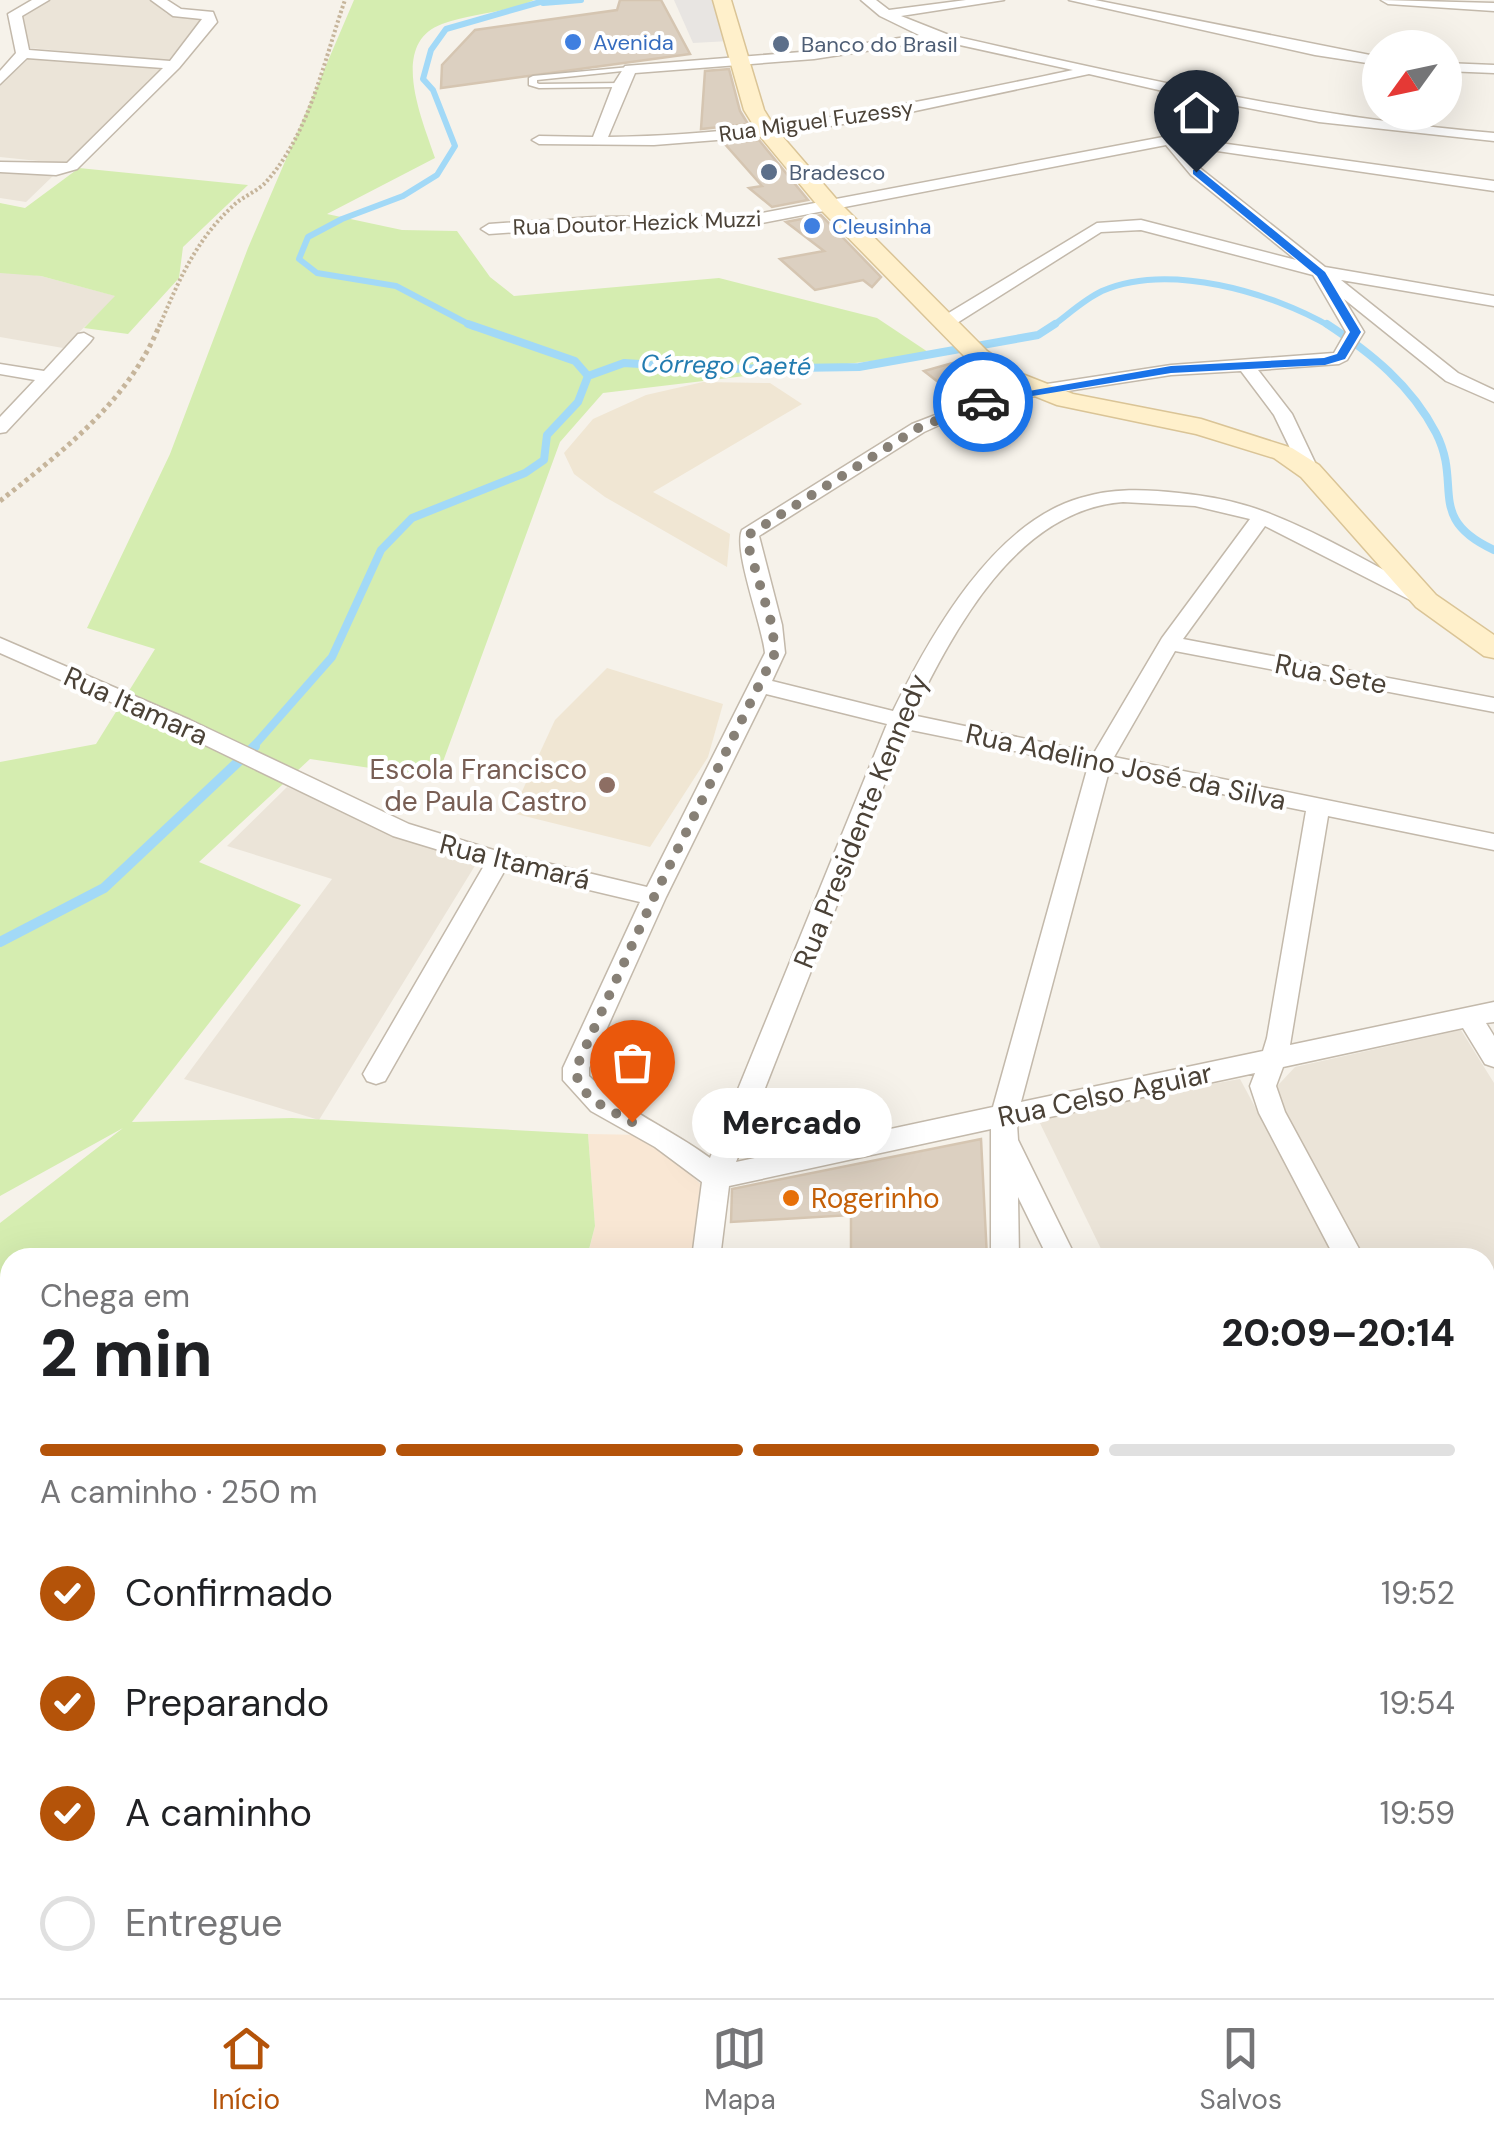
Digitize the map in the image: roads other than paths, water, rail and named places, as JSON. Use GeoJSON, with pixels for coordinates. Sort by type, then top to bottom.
{"type":"FeatureCollection","features":[{"type":"Feature","properties":{"kind":"main road"},"geometry":{"type":"LineString","coordinates":[[722,0],[754,110],[767,132],[831,207],[978,356],[1038,391],[1249,440],[1283,454],[1310,471],[1426,601],[1494,649]]}},
{"type":"Feature","properties":{"kind":"street"},"geometry":{"type":"LineString","coordinates":[[24,54],[8,11],[42,0]]}},
{"type":"Feature","properties":{"kind":"street"},"geometry":{"type":"LineString","coordinates":[[0,167],[56,170],[72,166],[174,65],[212,18],[178,13],[158,0]]}},
{"type":"Feature","properties":{"kind":"street"},"geometry":{"type":"LineString","coordinates":[[868,0],[936,36],[1170,90],[1367,127],[1494,137]]}},
{"type":"Feature","properties":{"kind":"street"},"geometry":{"type":"LineString","coordinates":[[890,14],[996,0]]}},
{"type":"Feature","properties":{"kind":"street"},"geometry":{"type":"LineString","coordinates":[[1076,0],[1362,58]]}},
{"type":"Feature","properties":{"kind":"street"},"geometry":{"type":"LineString","coordinates":[[1388,0],[1494,7]]}},
{"type":"Feature","properties":{"kind":"street"},"geometry":{"type":"LineString","coordinates":[[599,141],[630,69],[739,62],[936,36]]}},
{"type":"Feature","properties":{"kind":"street"},"geometry":{"type":"LineString","coordinates":[[24,54],[174,65]]}},
{"type":"Feature","properties":{"kind":"street"},"geometry":{"type":"LineString","coordinates":[[0,80],[24,54]]}},
{"type":"Feature","properties":{"kind":"street"},"geometry":{"type":"LineString","coordinates":[[1462,68],[1494,69]]}},
{"type":"Feature","properties":{"kind":"street","name":"Rua Miguel Fuzessy"},"geometry":{"type":"LineString","coordinates":[[539,140],[599,141],[767,132],[941,102],[1090,70]]}},
{"type":"Feature","properties":{"kind":"street"},"geometry":{"type":"LineString","coordinates":[[1170,90],[1170,140],[1196,172],[1452,377],[1494,397]]}},
{"type":"Feature","properties":{"kind":"street","name":"Rua Doutor Hezick Muzzi"},"geometry":{"type":"LineString","coordinates":[[489,229],[595,222],[746,220],[1170,140],[1494,186]]}},
{"type":"Feature","properties":{"kind":"street"},"geometry":{"type":"LineString","coordinates":[[946,326],[1084,236],[1119,224],[1141,225],[1320,273],[1494,301]]}},
{"type":"Feature","properties":{"kind":"street"},"geometry":{"type":"LineString","coordinates":[[716,1176],[664,1139],[600,1104],[576,1080],[576,1068],[654,897],[775,653],[776,642],[748,545],[750,534],[918,428],[962,408],[1038,391],[1171,370],[1244,363],[1325,362],[1341,356],[1355,335],[1320,273]]}},
{"type":"Feature","properties":{"kind":"street"},"geometry":{"type":"LineString","coordinates":[[0,428],[84,338]]}},
{"type":"Feature","properties":{"kind":"street"},"geometry":{"type":"LineString","coordinates":[[1244,363],[1283,414],[1310,471]]}},
{"type":"Feature","properties":{"kind":"street"},"geometry":{"type":"LineString","coordinates":[[0,369],[49,377]]}},
{"type":"Feature","properties":{"kind":"street","name":"Rua Presidente Kennedy"},"geometry":{"type":"LineString","coordinates":[[707,1248],[716,1176],[898,720],[930,653],[956,616],[1041,524],[1073,506],[1123,495],[1195,501],[1262,518],[1426,601]]}},
{"type":"Feature","properties":{"kind":"street"},"geometry":{"type":"LineString","coordinates":[[1005,1248],[1005,1129],[1100,762],[1169,643],[1262,518]]}},
{"type":"Feature","properties":{"kind":"street","name":"Rua Sete"},"geometry":{"type":"LineString","coordinates":[[1169,643],[1494,705]]}},
{"type":"Feature","properties":{"kind":"street","name":"Rua Itamara"},"geometry":{"type":"LineString","coordinates":[[0,646],[182,725],[270,769]]}},
{"type":"Feature","properties":{"kind":"street","name":"Rua Adelino José da Silva"},"geometry":{"type":"LineString","coordinates":[[759,685],[898,720],[1494,842]]}},
{"type":"Feature","properties":{"kind":"street","name":"Rua Itamará"},"geometry":{"type":"LineString","coordinates":[[270,769],[401,830],[499,860],[654,897]]}},
{"type":"Feature","properties":{"kind":"street"},"geometry":{"type":"LineString","coordinates":[[1318,806],[1280,1038],[1263,1086],[1264,1096],[1345,1248]]}},
{"type":"Feature","properties":{"kind":"street"},"geometry":{"type":"LineString","coordinates":[[376,1074],[499,860]]}},
{"type":"Feature","properties":{"kind":"street"},"geometry":{"type":"LineString","coordinates":[[1481,1014],[1494,1057]]}},
{"type":"Feature","properties":{"kind":"street","name":"Rua Celso Aguiar"},"geometry":{"type":"LineString","coordinates":[[716,1176],[1005,1129],[1274,1060],[1481,1014]]}},
{"type":"Feature","properties":{"kind":"street"},"geometry":{"type":"LineString","coordinates":[[1005,1129],[1058,1248]]}},
{"type":"Feature","properties":{"kind":"lane"},"geometry":{"type":"LineString","coordinates":[[620,85],[539,86],[534,85],[533,78],[630,69]]}},
{"type":"Feature","properties":{"kind":"lane"},"geometry":{"type":"LineString","coordinates":[[600,85],[603,71]]}},
{"type":"Feature","properties":{"kind":"waterway"},"geometry":{"type":"LineString","coordinates":[[469,324],[396,286],[317,273],[299,259],[308,237],[342,219],[403,196],[437,175],[455,146],[433,90],[423,79],[431,50],[446,29],[547,0]]}},
{"type":"Feature","properties":{"kind":"waterway"},"geometry":{"type":"LineString","coordinates":[[543,3],[581,0]]}},
{"type":"Feature","properties":{"kind":"waterway","name":"Córrego Caeté"},"geometry":{"type":"LineString","coordinates":[[1054,324],[1102,291],[1157,279],[1188,280],[1250,293],[1331,327]]}},
{"type":"Feature","properties":{"kind":"waterway"},"geometry":{"type":"LineString","coordinates":[[469,324],[575,361],[588,376]]}},
{"type":"Feature","properties":{"kind":"waterway"},"geometry":{"type":"LineString","coordinates":[[469,324],[474,327]]}},
{"type":"Feature","properties":{"kind":"waterway","name":"Córrego Caeté"},"geometry":{"type":"LineString","coordinates":[[588,376],[624,363],[718,369],[859,367],[1038,335],[1054,324]]}},
{"type":"Feature","properties":{"kind":"waterway","name":"Córrego Caeté"},"geometry":{"type":"LineString","coordinates":[[1051,327],[1054,324]]}},
{"type":"Feature","properties":{"kind":"waterway","name":"Córrego Caeté"},"geometry":{"type":"LineString","coordinates":[[1327,324],[1374,359],[1415,400],[1443,452],[1452,513],[1473,538],[1494,550]]}},
{"type":"Feature","properties":{"kind":"waterway","name":"Córrego Caeté"},"geometry":{"type":"LineString","coordinates":[[252,748],[332,657],[381,550],[412,518],[525,473],[544,460],[547,435],[578,402],[588,376]]}},
{"type":"Feature","properties":{"kind":"waterway","name":"Córrego Caeté"},"geometry":{"type":"LineString","coordinates":[[0,942],[104,888],[255,746]]}},
{"type":"Feature","properties":{"kind":"place","name":"Avenida"},"geometry":{"type":"Point","coordinates":[573,42]}},
{"type":"Feature","properties":{"kind":"place","name":"Banco do Brasil"},"geometry":{"type":"Point","coordinates":[781,44]}},
{"type":"Feature","properties":{"kind":"place","name":"Bradesco"},"geometry":{"type":"Point","coordinates":[769,172]}},
{"type":"Feature","properties":{"kind":"place","name":"Cleusinha"},"geometry":{"type":"Point","coordinates":[812,226]}},
{"type":"Feature","properties":{"kind":"place","name":"Escola Francisco de Paula Castro"},"geometry":{"type":"Point","coordinates":[607,785]}},
{"type":"Feature","properties":{"kind":"place","name":"Mercado"},"geometry":{"type":"Point","coordinates":[632,1122]}},
{"type":"Feature","properties":{"kind":"place","name":"Rogerinho"},"geometry":{"type":"Point","coordinates":[791,1198]}}]}
